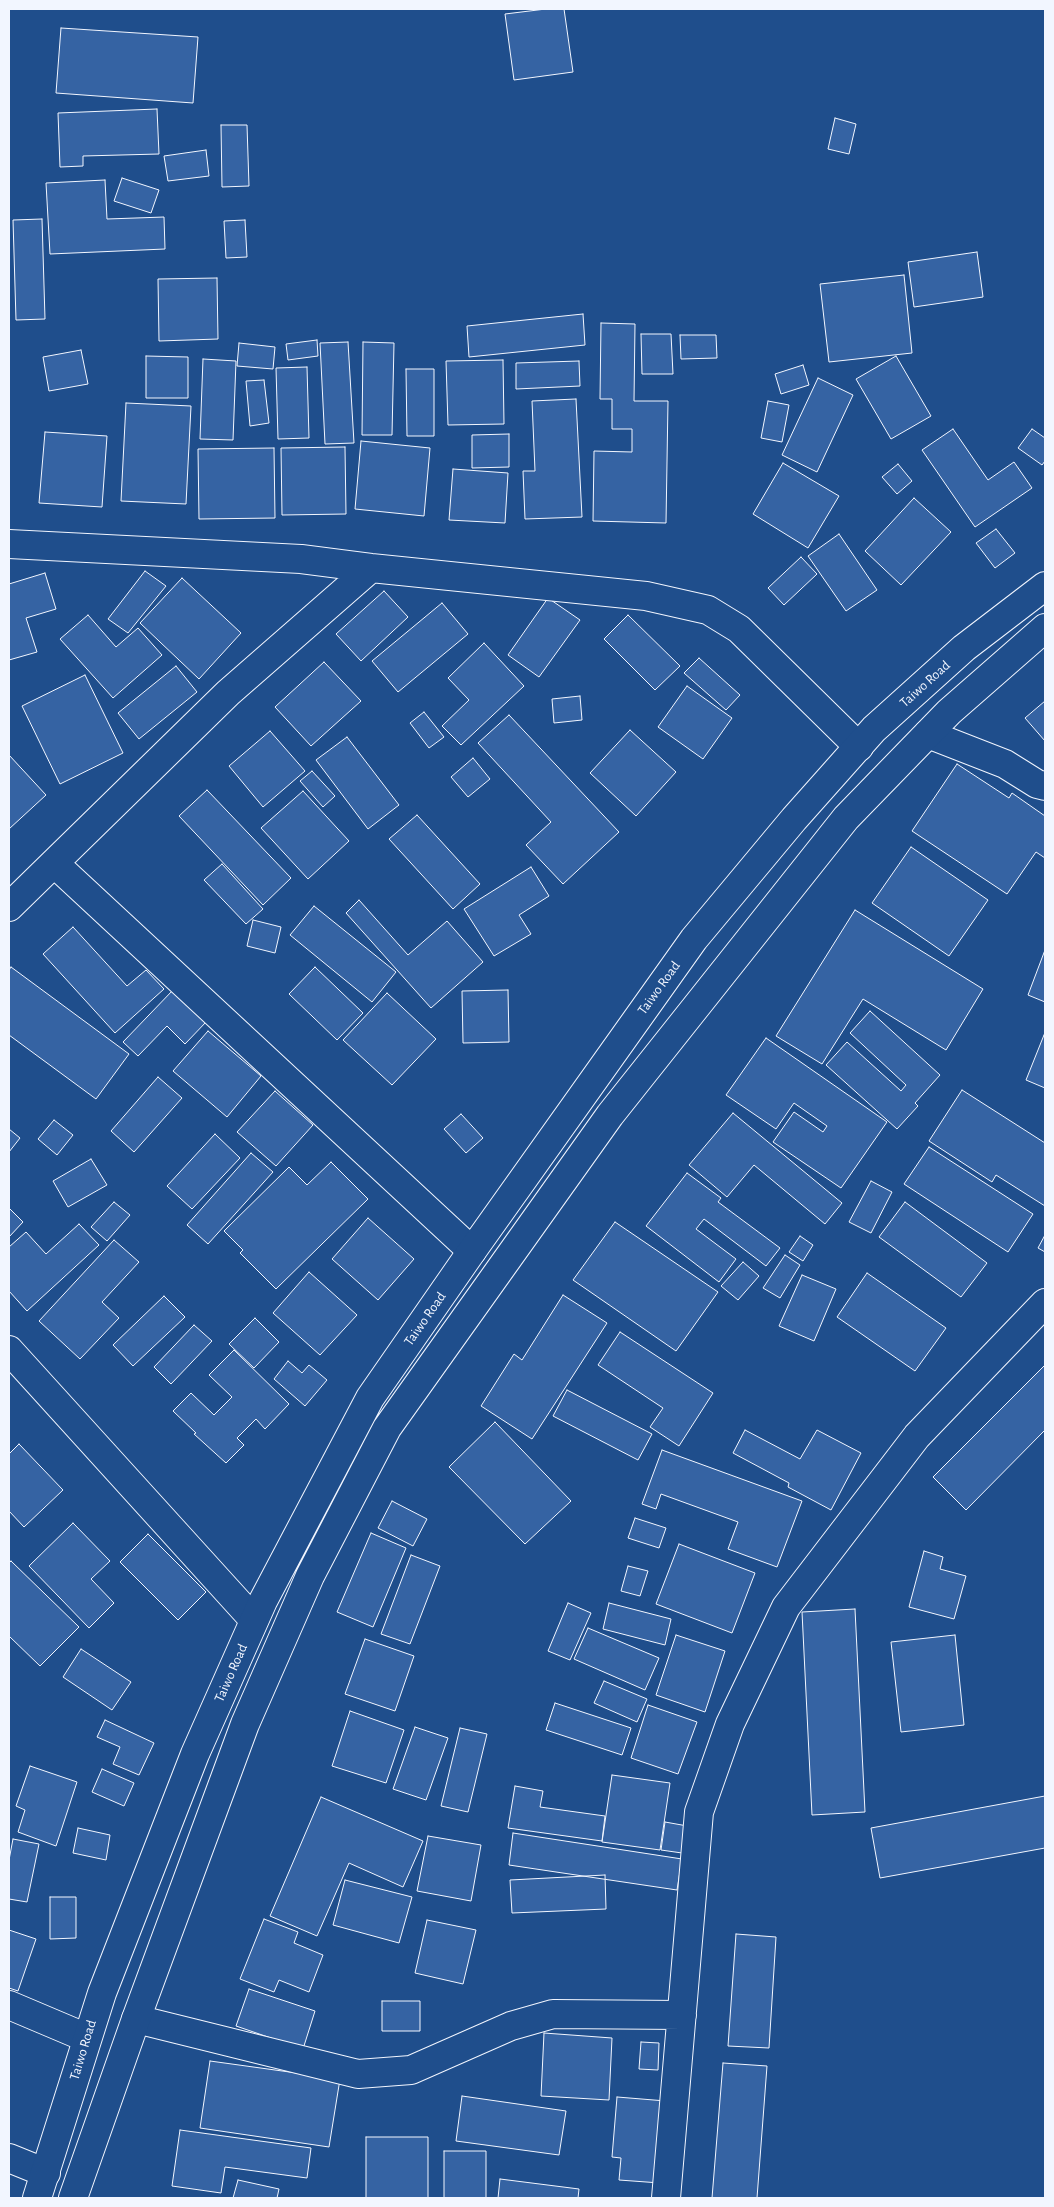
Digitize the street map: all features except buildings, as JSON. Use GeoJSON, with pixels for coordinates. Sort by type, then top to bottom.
{"type":"FeatureCollection","features":[{"type":"Feature","properties":{"kind":"street"},"geometry":{"type":"LineString","coordinates":[[9,544],[301,559],[646,596],[708,610],[739,629],[859,746]]}},
{"type":"Feature","properties":{"kind":"street"},"geometry":{"type":"LineString","coordinates":[[9,907],[228,693],[371,568]]}},
{"type":"Feature","properties":{"kind":"street","name":"Taiwo Road"},"geometry":{"type":"LineString","coordinates":[[37,2198],[87,2038],[195,1754],[254,1620],[370,1398],[694,939],[794,819],[874,729],[964,648],[1045,586]]}},
{"type":"Feature","properties":{"kind":"street"},"geometry":{"type":"LineString","coordinates":[[73,2198],[136,2019],[245,1724],[310,1576],[387,1428],[610,1115],[846,818],[949,712],[1045,628]]}},
{"type":"Feature","properties":{"kind":"street"},"geometry":{"type":"LineString","coordinates":[[928,734],[1005,764],[1037,784],[1045,786]]}},
{"type":"Feature","properties":{"kind":"street"},"geometry":{"type":"LineString","coordinates":[[54,863],[472,1251]]}},
{"type":"Feature","properties":{"kind":"street"},"geometry":{"type":"LineString","coordinates":[[666,2198],[699,1812],[730,1724],[786,1607],[917,1436],[1045,1303]]}},
{"type":"Feature","properties":{"kind":"street"},"geometry":{"type":"LineString","coordinates":[[9,1350],[254,1620]]}},
{"type":"Feature","properties":{"kind":"street"},"geometry":{"type":"LineString","coordinates":[[9,2005],[87,2038]]}},
{"type":"Feature","properties":{"kind":"street"},"geometry":{"type":"LineString","coordinates":[[136,2019],[358,2074],[411,2070],[511,2026],[553,2014],[682,2015]]}},
{"type":"Feature","properties":{"kind":"street"},"geometry":{"type":"LineString","coordinates":[[9,2158],[46,2173]]}}]}
